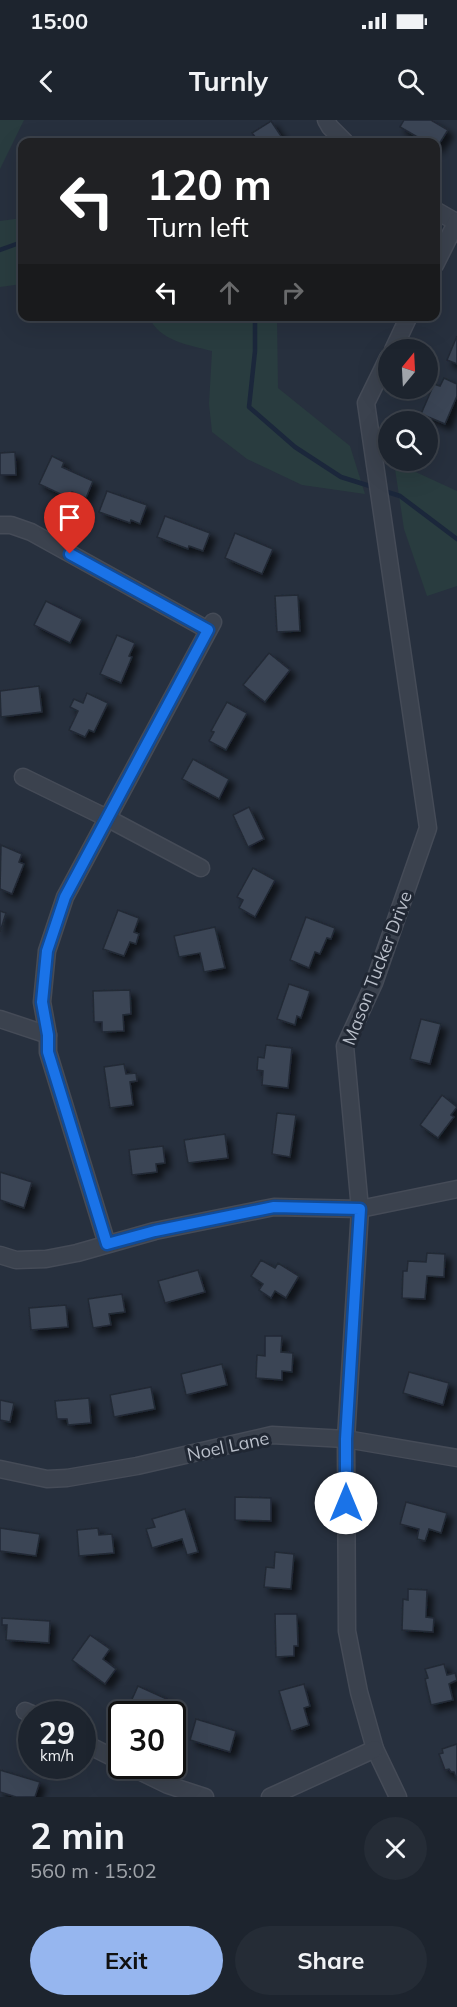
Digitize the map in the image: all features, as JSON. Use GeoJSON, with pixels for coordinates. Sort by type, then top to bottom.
{"type":"FeatureCollection","features":[{"type":"Feature","properties":{"kind":"street"},"geometry":{"type":"LineString","coordinates":[[326,120],[341,138]]}},
{"type":"Feature","properties":{"kind":"street"},"geometry":{"type":"LineString","coordinates":[[440,212],[457,221],[440,255]]}},
{"type":"Feature","properties":{"kind":"street"},"geometry":{"type":"LineString","coordinates":[[398,339],[407,321]]}},
{"type":"Feature","properties":{"kind":"street","name":"Mason Tucker Drive"},"geometry":{"type":"LineString","coordinates":[[378,378],[366,403],[428,828],[374,983],[345,1046],[360,1209],[346,1439],[347,1631],[359,1692],[375,1749],[398,1797]]}},
{"type":"Feature","properties":{"kind":"street"},"geometry":{"type":"LineString","coordinates":[[0,525],[11,525],[31,532],[211,626],[65,897],[47,951],[42,1002],[48,1035],[48,1052],[107,1244]]}},
{"type":"Feature","properties":{"kind":"street"},"geometry":{"type":"LineString","coordinates":[[23,777],[201,868]]}},
{"type":"Feature","properties":{"kind":"street"},"geometry":{"type":"LineString","coordinates":[[0,1019],[48,1035]]}},
{"type":"Feature","properties":{"kind":"street"},"geometry":{"type":"LineString","coordinates":[[0,1255],[16,1260],[46,1259],[77,1253],[155,1231],[274,1207],[360,1209],[457,1189]]}},
{"type":"Feature","properties":{"kind":"street","name":"Noel Lane"},"geometry":{"type":"LineString","coordinates":[[0,1469],[47,1479],[67,1478],[137,1467],[272,1435],[346,1439],[457,1458]]}},
{"type":"Feature","properties":{"kind":"street"},"geometry":{"type":"LineString","coordinates":[[270,1797],[375,1749]]}},
{"type":"Feature","properties":{"kind":"street"},"geometry":{"type":"LineString","coordinates":[[156,1779],[205,1797]]}},
{"type":"Feature","properties":{"kind":"shaded area"},"geometry":{"type":"Polygon","coordinates":[[[0,120],[24,120],[0,169],[0,120]]]}},
{"type":"Feature","properties":{"kind":"shaded area"},"geometry":{"type":"Polygon","coordinates":[[[18,219],[18,285],[0,287],[0,221],[18,219]]]}},
{"type":"Feature","properties":{"kind":"shaded area"},"geometry":{"type":"Polygon","coordinates":[[[152,321],[277,321],[278,388],[350,446],[365,494],[302,485],[247,459],[212,432],[209,404],[212,351],[167,337],[152,321]]]}},
{"type":"Feature","properties":{"kind":"shaded area"},"geometry":{"type":"Polygon","coordinates":[[[395,471],[414,471],[457,491],[457,586],[427,596],[404,529],[395,471]]]}},
{"type":"Feature","properties":{"kind":"building"},"geometry":{"type":"Polygon","coordinates":[[[404,120],[431,120],[448,130],[440,143],[440,138],[419,138],[400,127],[404,120]]]}},
{"type":"Feature","properties":{"kind":"building"},"geometry":{"type":"Polygon","coordinates":[[[271,121],[282,138],[256,138],[252,133],[271,121]]]}},
{"type":"Feature","properties":{"kind":"building"},"geometry":{"type":"Polygon","coordinates":[[[457,336],[457,364],[447,360],[457,336]]]}},
{"type":"Feature","properties":{"kind":"building"},"geometry":{"type":"Polygon","coordinates":[[[444,378],[457,384],[457,396],[445,424],[438,421],[438,411],[422,411],[428,399],[438,399],[438,385],[440,386],[444,378]]]}},
{"type":"Feature","properties":{"kind":"building"},"geometry":{"type":"Polygon","coordinates":[[[15,452],[16,475],[0,475],[0,453],[15,452]]]}},
{"type":"Feature","properties":{"kind":"building"},"geometry":{"type":"Polygon","coordinates":[[[52,456],[64,462],[62,467],[93,481],[86,498],[72,492],[69,498],[39,484],[52,456]]]}},
{"type":"Feature","properties":{"kind":"building"},"geometry":{"type":"Polygon","coordinates":[[[107,491],[147,505],[140,524],[131,520],[130,523],[99,512],[107,491]]]}},
{"type":"Feature","properties":{"kind":"building"},"geometry":{"type":"Polygon","coordinates":[[[165,516],[210,533],[203,551],[189,546],[188,549],[157,537],[165,516]]]}},
{"type":"Feature","properties":{"kind":"building"},"geometry":{"type":"Polygon","coordinates":[[[235,533],[273,549],[262,574],[225,558],[235,533]]]}},
{"type":"Feature","properties":{"kind":"building"},"geometry":{"type":"Polygon","coordinates":[[[298,595],[300,631],[277,632],[275,596],[298,595]]]}},
{"type":"Feature","properties":{"kind":"building"},"geometry":{"type":"Polygon","coordinates":[[[46,601],[82,619],[70,643],[34,625],[46,601]]]}},
{"type":"Feature","properties":{"kind":"building"},"geometry":{"type":"Polygon","coordinates":[[[117,635],[135,643],[121,683],[100,674],[117,635]]]}},
{"type":"Feature","properties":{"kind":"building"},"geometry":{"type":"Polygon","coordinates":[[[269,653],[290,670],[265,702],[243,685],[269,653]]]}},
{"type":"Feature","properties":{"kind":"building"},"geometry":{"type":"Polygon","coordinates":[[[39,686],[42,712],[1,717],[0,691],[39,686]]]}},
{"type":"Feature","properties":{"kind":"building"},"geometry":{"type":"Polygon","coordinates":[[[87,693],[108,703],[94,732],[89,730],[85,737],[69,730],[78,711],[70,707],[74,699],[83,703],[87,693]]]}},
{"type":"Feature","properties":{"kind":"building"},"geometry":{"type":"Polygon","coordinates":[[[227,702],[247,713],[226,750],[209,741],[214,732],[211,731],[227,702]]]}},
{"type":"Feature","properties":{"kind":"building"},"geometry":{"type":"Polygon","coordinates":[[[193,759],[229,779],[219,799],[182,779],[193,759]]]}},
{"type":"Feature","properties":{"kind":"building"},"geometry":{"type":"Polygon","coordinates":[[[249,807],[264,839],[248,847],[233,815],[249,807]]]}},
{"type":"Feature","properties":{"kind":"building"},"geometry":{"type":"Polygon","coordinates":[[[1,845],[22,854],[19,862],[24,864],[12,894],[0,889],[1,845]]]}},
{"type":"Feature","properties":{"kind":"building"},"geometry":{"type":"Polygon","coordinates":[[[253,868],[275,880],[255,917],[239,908],[243,900],[237,897],[253,868]]]}},
{"type":"Feature","properties":{"kind":"building"},"geometry":{"type":"Polygon","coordinates":[[[118,910],[139,918],[134,932],[139,934],[136,944],[130,942],[124,956],[103,949],[118,910]]]}},
{"type":"Feature","properties":{"kind":"building"},"geometry":{"type":"Polygon","coordinates":[[[0,911],[6,913],[0,932],[0,911]]]}},
{"type":"Feature","properties":{"kind":"building"},"geometry":{"type":"Polygon","coordinates":[[[306,917],[335,928],[331,939],[327,938],[320,954],[315,952],[309,968],[290,960],[306,917]]]}},
{"type":"Feature","properties":{"kind":"building"},"geometry":{"type":"Polygon","coordinates":[[[215,927],[225,968],[204,972],[200,953],[179,957],[174,936],[215,927]]]}},
{"type":"Feature","properties":{"kind":"building"},"geometry":{"type":"Polygon","coordinates":[[[289,984],[310,991],[301,1018],[297,1016],[295,1025],[277,1019],[289,984]]]}},
{"type":"Feature","properties":{"kind":"building"},"geometry":{"type":"Polygon","coordinates":[[[130,990],[131,1014],[123,1015],[124,1031],[102,1032],[102,1022],[94,1022],[93,991],[130,990]]]}},
{"type":"Feature","properties":{"kind":"building"},"geometry":{"type":"Polygon","coordinates":[[[421,1019],[441,1024],[430,1064],[410,1059],[421,1019]]]}},
{"type":"Feature","properties":{"kind":"building"},"geometry":{"type":"Polygon","coordinates":[[[266,1045],[292,1048],[288,1088],[262,1085],[263,1071],[257,1070],[258,1057],[264,1058],[266,1045]]]}},
{"type":"Feature","properties":{"kind":"building"},"geometry":{"type":"Polygon","coordinates":[[[124,1064],[126,1074],[136,1073],[137,1081],[130,1082],[133,1105],[110,1108],[104,1067],[124,1064]]]}},
{"type":"Feature","properties":{"kind":"building"},"geometry":{"type":"Polygon","coordinates":[[[442,1095],[457,1107],[451,1115],[454,1117],[438,1138],[420,1125],[442,1095]]]}},
{"type":"Feature","properties":{"kind":"building"},"geometry":{"type":"Polygon","coordinates":[[[277,1113],[296,1115],[290,1157],[272,1154],[277,1113]]]}},
{"type":"Feature","properties":{"kind":"building"},"geometry":{"type":"Polygon","coordinates":[[[225,1134],[228,1158],[188,1163],[184,1140],[225,1134]]]}},
{"type":"Feature","properties":{"kind":"building"},"geometry":{"type":"Polygon","coordinates":[[[163,1146],[165,1163],[156,1164],[157,1172],[132,1175],[129,1150],[163,1146]]]}},
{"type":"Feature","properties":{"kind":"building"},"geometry":{"type":"Polygon","coordinates":[[[0,1172],[32,1182],[24,1208],[0,1200],[0,1172]]]}},
{"type":"Feature","properties":{"kind":"building"},"geometry":{"type":"Polygon","coordinates":[[[427,1253],[445,1254],[444,1277],[427,1276],[425,1299],[402,1298],[403,1271],[407,1271],[408,1261],[426,1262],[427,1253]]]}},
{"type":"Feature","properties":{"kind":"building"},"geometry":{"type":"Polygon","coordinates":[[[261,1260],[275,1268],[278,1263],[299,1276],[286,1298],[275,1291],[271,1298],[259,1290],[263,1284],[251,1276],[261,1260]]]}},
{"type":"Feature","properties":{"kind":"building"},"geometry":{"type":"Polygon","coordinates":[[[198,1270],[205,1292],[165,1303],[158,1281],[198,1270]]]}},
{"type":"Feature","properties":{"kind":"building"},"geometry":{"type":"Polygon","coordinates":[[[122,1294],[125,1312],[109,1314],[111,1325],[93,1328],[88,1299],[122,1294]]]}},
{"type":"Feature","properties":{"kind":"building"},"geometry":{"type":"Polygon","coordinates":[[[66,1305],[68,1327],[31,1330],[29,1308],[66,1305]]]}},
{"type":"Feature","properties":{"kind":"building"},"geometry":{"type":"Polygon","coordinates":[[[265,1336],[282,1336],[281,1352],[293,1353],[292,1372],[282,1371],[282,1380],[256,1378],[257,1355],[265,1356],[265,1336]]]}},
{"type":"Feature","properties":{"kind":"building"},"geometry":{"type":"Polygon","coordinates":[[[222,1364],[227,1385],[186,1395],[181,1374],[222,1364]]]}},
{"type":"Feature","properties":{"kind":"building"},"geometry":{"type":"Polygon","coordinates":[[[409,1372],[449,1383],[443,1405],[403,1393],[409,1372]]]}},
{"type":"Feature","properties":{"kind":"building"},"geometry":{"type":"Polygon","coordinates":[[[151,1387],[155,1409],[114,1417],[110,1395],[151,1387]]]}},
{"type":"Feature","properties":{"kind":"building"},"geometry":{"type":"Polygon","coordinates":[[[89,1398],[91,1423],[68,1425],[67,1419],[57,1419],[55,1401],[89,1398]]]}},
{"type":"Feature","properties":{"kind":"building"},"geometry":{"type":"Polygon","coordinates":[[[0,1400],[14,1403],[10,1422],[0,1420],[0,1400]]]}},
{"type":"Feature","properties":{"kind":"building"},"geometry":{"type":"Polygon","coordinates":[[[235,1497],[271,1498],[271,1521],[235,1520],[235,1497]]]}},
{"type":"Feature","properties":{"kind":"building"},"geometry":{"type":"Polygon","coordinates":[[[406,1502],[447,1513],[441,1533],[429,1529],[425,1541],[417,1539],[419,1529],[400,1524],[406,1502]]]}},
{"type":"Feature","properties":{"kind":"building"},"geometry":{"type":"Polygon","coordinates":[[[185,1509],[198,1552],[187,1555],[182,1539],[152,1548],[146,1529],[155,1527],[152,1519],[185,1509]]]}},
{"type":"Feature","properties":{"kind":"building"},"geometry":{"type":"Polygon","coordinates":[[[0,1528],[40,1534],[36,1556],[0,1551],[0,1528]]]}},
{"type":"Feature","properties":{"kind":"building"},"geometry":{"type":"Polygon","coordinates":[[[98,1528],[99,1535],[112,1534],[114,1553],[79,1556],[77,1530],[98,1528]]]}},
{"type":"Feature","properties":{"kind":"building"},"geometry":{"type":"Polygon","coordinates":[[[275,1552],[294,1554],[291,1589],[264,1587],[266,1567],[274,1568],[275,1552]]]}},
{"type":"Feature","properties":{"kind":"building"},"geometry":{"type":"Polygon","coordinates":[[[408,1589],[427,1590],[426,1617],[434,1618],[433,1632],[402,1630],[403,1599],[408,1600],[408,1589]]]}},
{"type":"Feature","properties":{"kind":"building"},"geometry":{"type":"Polygon","coordinates":[[[275,1614],[297,1614],[298,1646],[294,1646],[294,1656],[276,1657],[275,1614]]]}},
{"type":"Feature","properties":{"kind":"building"},"geometry":{"type":"Polygon","coordinates":[[[2,1618],[50,1621],[49,1643],[6,1640],[7,1625],[2,1625],[2,1618]]]}},
{"type":"Feature","properties":{"kind":"building"},"geometry":{"type":"Polygon","coordinates":[[[90,1635],[110,1649],[103,1659],[116,1669],[105,1684],[72,1660],[90,1635]]]}},
{"type":"Feature","properties":{"kind":"building"},"geometry":{"type":"Polygon","coordinates":[[[444,1664],[447,1675],[455,1673],[457,1680],[449,1684],[453,1700],[431,1705],[425,1669],[444,1664]]]}},
{"type":"Feature","properties":{"kind":"building"},"geometry":{"type":"Polygon","coordinates":[[[304,1684],[310,1706],[304,1708],[309,1725],[291,1731],[279,1691],[304,1684]]]}},
{"type":"Feature","properties":{"kind":"building"},"geometry":{"type":"Polygon","coordinates":[[[138,1686],[169,1700],[169,1701],[131,1701],[138,1686]]]}},
{"type":"Feature","properties":{"kind":"building"},"geometry":{"type":"Polygon","coordinates":[[[196,1719],[236,1731],[230,1752],[190,1740],[196,1719]]]}},
{"type":"Feature","properties":{"kind":"building"},"geometry":{"type":"Polygon","coordinates":[[[457,1744],[457,1781],[454,1772],[449,1769],[445,1770],[439,1754],[443,1753],[442,1749],[457,1744]]]}},
{"type":"Feature","properties":{"kind":"building"},"geometry":{"type":"Polygon","coordinates":[[[0,1770],[18,1775],[18,1779],[40,1782],[35,1797],[16,1797],[0,1792],[0,1770]]]}},
{"type":"Feature","properties":{"kind":"waterway"},"geometry":{"type":"LineString","coordinates":[[0,250],[18,243]]}},
{"type":"Feature","properties":{"kind":"waterway"},"geometry":{"type":"LineString","coordinates":[[255,321],[255,351],[249,407],[295,447],[341,477],[373,487]]}},
{"type":"Feature","properties":{"kind":"waterway"},"geometry":{"type":"LineString","coordinates":[[384,491],[400,496],[457,539]]}},
{"type":"Feature","properties":{"kind":"route"},"geometry":{"type":"LineString","coordinates":[[70,554],[208,630],[65,897],[47,951],[42,1002],[48,1035],[48,1052],[107,1244],[155,1231],[274,1207],[360,1209],[346,1439],[346,1503]]}}]}
